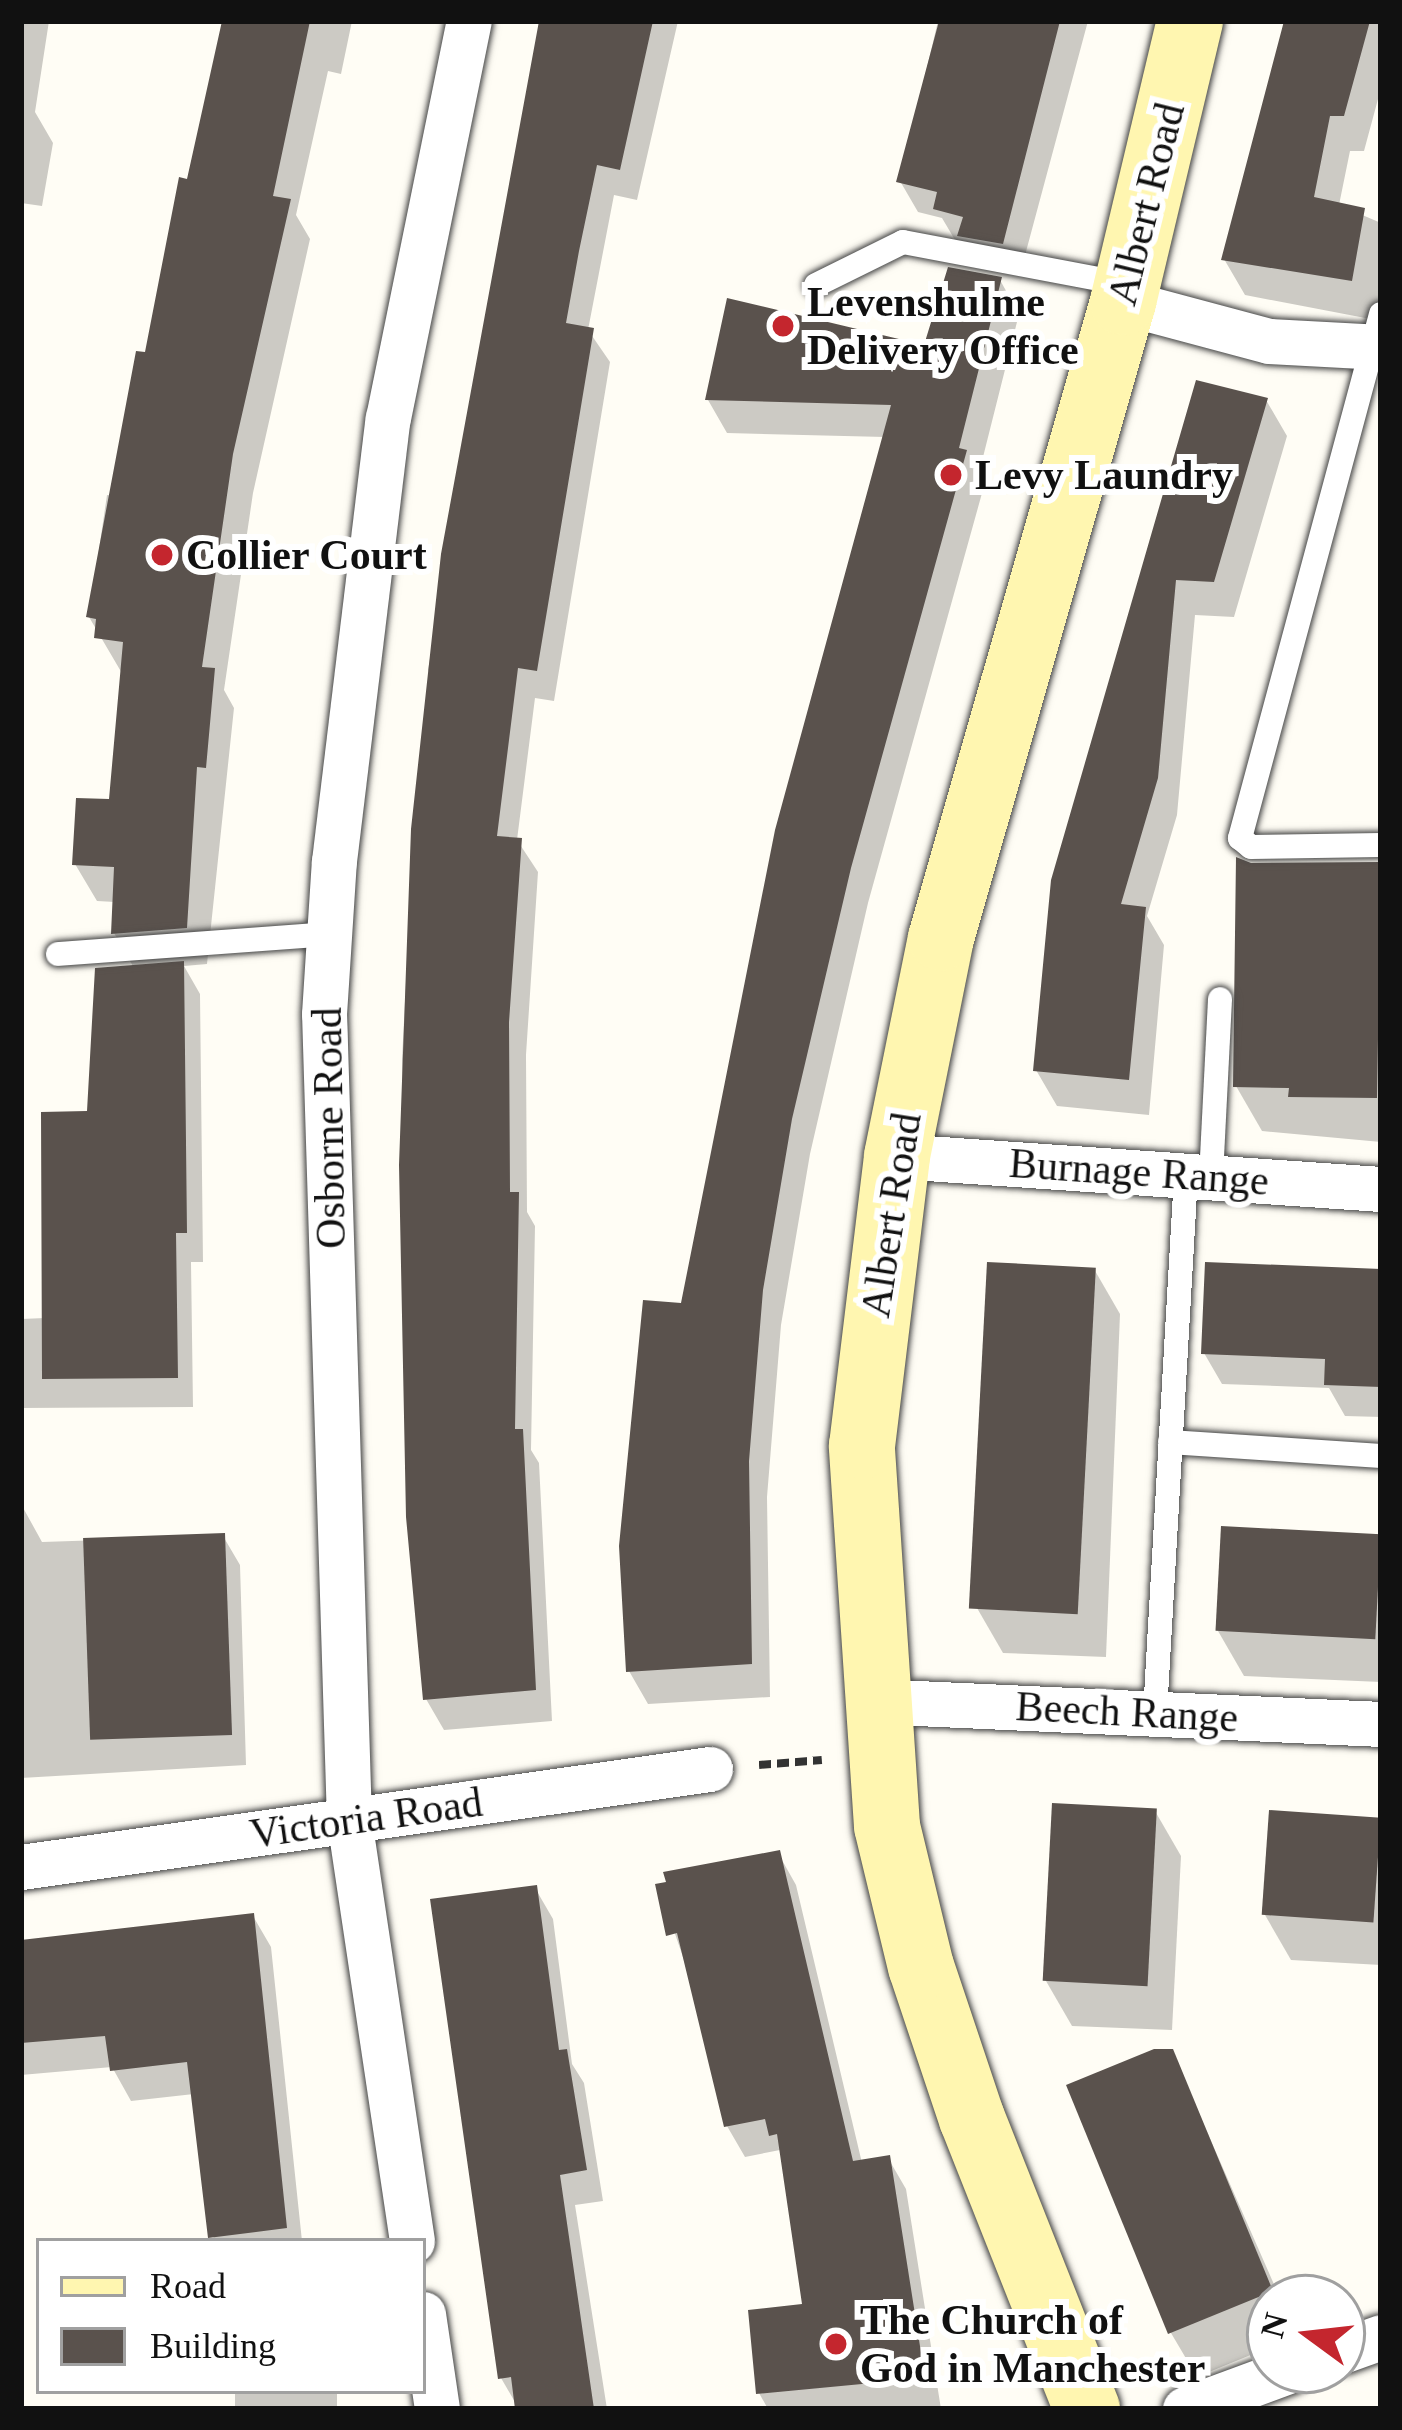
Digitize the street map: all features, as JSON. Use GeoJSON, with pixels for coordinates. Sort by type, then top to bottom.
{"type":"FeatureCollection","features":[{"type":"Feature","properties":{"kind":"main road","name":"Albert Road"},"geometry":{"type":"LineString","coordinates":[[1088,2409],[921,1967],[877,1728],[862,1446],[898,1156],[940,938],[1125,293],[1190,21]]}},
{"type":"Feature","properties":{"kind":"street","name":"Osborne Road"},"geometry":{"type":"LineString","coordinates":[[412,2238],[349,1821],[328,934],[388,418],[470,21]]}},
{"type":"Feature","properties":{"kind":"street"},"geometry":{"type":"LineString","coordinates":[[1125,293],[1269,341],[1378,336]]}},
{"type":"Feature","properties":{"kind":"street","name":"Burnage Range"},"geometry":{"type":"LineString","coordinates":[[898,1156],[1381,1189]]}},
{"type":"Feature","properties":{"kind":"street","name":"Beech Range"},"geometry":{"type":"LineString","coordinates":[[877,1728],[1155,1713],[1381,1724]]}},
{"type":"Feature","properties":{"kind":"street","name":"Victoria Road"},"geometry":{"type":"LineString","coordinates":[[21,1867],[710,1769]]}},
{"type":"Feature","properties":{"kind":"street"},"geometry":{"type":"LineString","coordinates":[[426,2334],[437,2409]]}},
{"type":"Feature","properties":{"kind":"street"},"geometry":{"type":"LineString","coordinates":[[1185,2409],[1246,2387]]}},
{"type":"Feature","properties":{"kind":"lane"},"geometry":{"type":"LineString","coordinates":[[816,285],[903,242],[1125,293]]}},
{"type":"Feature","properties":{"kind":"lane"},"geometry":{"type":"LineString","coordinates":[[1378,336],[1240,838],[1252,847],[1381,844]]}},
{"type":"Feature","properties":{"kind":"lane"},"geometry":{"type":"LineString","coordinates":[[58,954],[328,934]]}},
{"type":"Feature","properties":{"kind":"lane"},"geometry":{"type":"LineString","coordinates":[[1155,1713],[1170,1442],[1220,999]]}},
{"type":"Feature","properties":{"kind":"lane"},"geometry":{"type":"LineString","coordinates":[[1170,1442],[1381,1456]]}},
{"type":"Feature","properties":{"kind":"path"},"geometry":{"type":"LineString","coordinates":[[710,1769],[877,1728]]}},
{"type":"Feature","properties":{"kind":"building"},"geometry":{"type":"Polygon","coordinates":[[[222,21],[310,21],[273,196],[291,199],[233,454],[202,667],[215,668],[206,768],[197,767],[187,928],[111,934],[114,867],[72,865],[76,798],[109,799],[123,642],[94,638],[96,619],[86,617],[136,351],[145,352],[179,177],[187,179],[222,21]]]}},
{"type":"Feature","properties":{"kind":"building"},"geometry":{"type":"Polygon","coordinates":[[[539,21],[653,21],[620,170],[597,165],[579,251],[566,323],[594,328],[537,671],[518,668],[497,836],[522,838],[509,1022],[510,1192],[519,1192],[515,1429],[523,1429],[536,1690],[423,1700],[406,1517],[399,1165],[411,829],[441,554],[539,21]]]}},
{"type":"Feature","properties":{"kind":"building"},"geometry":{"type":"Polygon","coordinates":[[[939,21],[1060,21],[1003,244],[957,236],[963,217],[933,209],[937,192],[896,182],[939,21]]]}},
{"type":"Feature","properties":{"kind":"building"},"geometry":{"type":"Polygon","coordinates":[[[1284,21],[1370,21],[1344,116],[1330,116],[1314,197],[1365,208],[1352,281],[1221,260],[1284,21]]]}},
{"type":"Feature","properties":{"kind":"building"},"geometry":{"type":"Polygon","coordinates":[[[948,267],[1002,277],[959,448],[967,450],[851,868],[792,1119],[763,1290],[749,1461],[752,1664],[626,1672],[619,1546],[643,1300],[681,1303],[775,830],[891,405],[705,400],[727,298],[924,345],[948,267]]]}},
{"type":"Feature","properties":{"kind":"building"},"geometry":{"type":"Polygon","coordinates":[[[1196,380],[1268,398],[1214,582],[1176,580],[1158,778],[1121,904],[1146,907],[1129,1080],[1033,1071],[1051,880],[1196,380]]]}},
{"type":"Feature","properties":{"kind":"building"},"geometry":{"type":"Polygon","coordinates":[[[1236,857],[1251,863],[1381,862],[1377,1098],[1288,1097],[1289,1088],[1233,1087],[1236,857]]]}},
{"type":"Feature","properties":{"kind":"building"},"geometry":{"type":"Polygon","coordinates":[[[184,961],[187,1233],[176,1233],[178,1378],[42,1379],[41,1112],[87,1111],[95,968],[184,961]]]}},
{"type":"Feature","properties":{"kind":"building"},"geometry":{"type":"Polygon","coordinates":[[[987,1262],[1096,1268],[1078,1614],[969,1609],[987,1262]]]}},
{"type":"Feature","properties":{"kind":"building"},"geometry":{"type":"Polygon","coordinates":[[[1205,1262],[1381,1269],[1381,1387],[1324,1385],[1325,1359],[1201,1354],[1205,1262]]]}},
{"type":"Feature","properties":{"kind":"building"},"geometry":{"type":"Polygon","coordinates":[[[1221,1526],[1381,1534],[1375,1639],[1216,1631],[1221,1526]]]}},
{"type":"Feature","properties":{"kind":"building"},"geometry":{"type":"Polygon","coordinates":[[[225,1533],[232,1735],[90,1740],[83,1538],[225,1533]]]}},
{"type":"Feature","properties":{"kind":"building"},"geometry":{"type":"Polygon","coordinates":[[[1052,1803],[1157,1808],[1148,1986],[1043,1981],[1052,1803]]]}},
{"type":"Feature","properties":{"kind":"building"},"geometry":{"type":"Polygon","coordinates":[[[1269,1810],[1381,1818],[1373,1923],[1262,1915],[1269,1810]]]}},
{"type":"Feature","properties":{"kind":"building"},"geometry":{"type":"Polygon","coordinates":[[[780,1850],[853,2161],[890,2155],[925,2378],[756,2394],[748,2310],[802,2304],[777,2134],[769,2136],[765,2119],[724,2127],[677,1933],[666,1936],[655,1884],[666,1882],[663,1872],[780,1850]]]}},
{"type":"Feature","properties":{"kind":"building"},"geometry":{"type":"Polygon","coordinates":[[[537,1885],[559,2050],[567,2049],[587,2170],[560,2175],[594,2409],[515,2409],[511,2377],[498,2379],[430,1899],[537,1885]]]}},
{"type":"Feature","properties":{"kind":"building"},"geometry":{"type":"Polygon","coordinates":[[[254,1913],[287,2228],[208,2238],[187,2062],[110,2071],[105,2036],[21,2043],[21,1940],[254,1913]]]}},
{"type":"Feature","properties":{"kind":"building"},"geometry":{"type":"Polygon","coordinates":[[[1154,2049],[1173,2049],[1266,2274],[1246,2274],[1246,2302],[1168,2334],[1066,2085],[1154,2049]]]}},
{"type":"Feature","properties":{"kind":"place","name":"Levenshulme Delivery Office"},"geometry":{"type":"Point","coordinates":[783,326]}},
{"type":"Feature","properties":{"kind":"place","name":"Levy Laundry"},"geometry":{"type":"Point","coordinates":[951,475]}},
{"type":"Feature","properties":{"kind":"place","name":"Collier Court"},"geometry":{"type":"Point","coordinates":[162,555]}},
{"type":"Feature","properties":{"kind":"place","name":"The Church of God in Manchester"},"geometry":{"type":"Point","coordinates":[836,2344]}}]}
